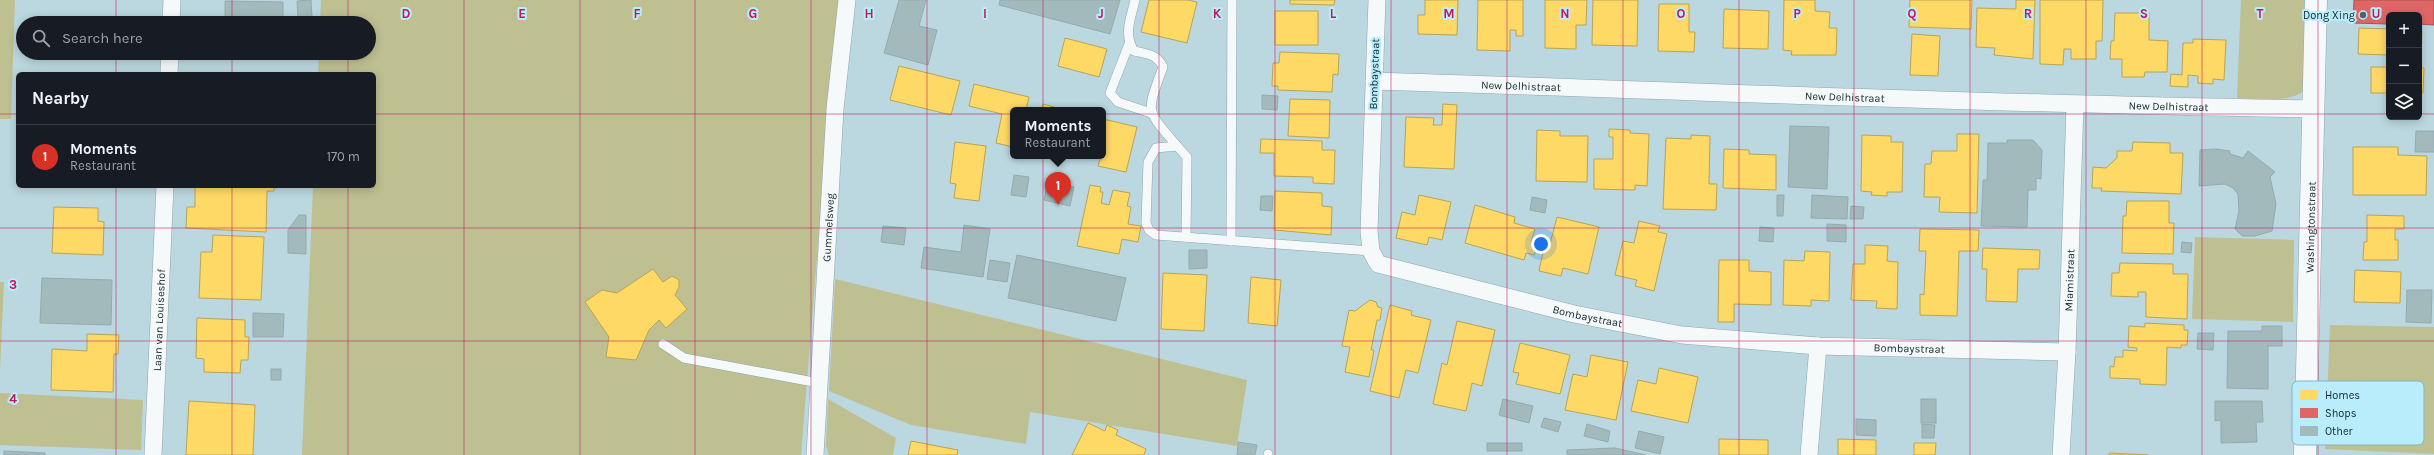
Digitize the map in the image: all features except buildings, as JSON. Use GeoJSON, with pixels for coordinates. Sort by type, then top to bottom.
{"type":"FeatureCollection","features":[{"type":"Feature","properties":{"kind":"street"},"geometry":{"type":"LineString","coordinates":[[171,16],[172,0]]}},
{"type":"Feature","properties":{"kind":"street","name":"Gummelsweg"},"geometry":{"type":"LineString","coordinates":[[815,455],[835,109],[847,0]]}},
{"type":"Feature","properties":{"kind":"street","name":"Bombaystraat"},"geometry":{"type":"LineString","coordinates":[[1377,0],[1369,231],[1371,251],[1378,264],[1574,314],[1682,335],[1818,346],[2067,352]]}},
{"type":"Feature","properties":{"kind":"street","name":"Washingtonstraat"},"geometry":{"type":"LineString","coordinates":[[2307,381],[2315,109],[2316,0]]}},
{"type":"Feature","properties":{"kind":"street"},"geometry":{"type":"LineString","coordinates":[[169,72],[170,60]]}},
{"type":"Feature","properties":{"kind":"street","name":"New Delhistraat"},"geometry":{"type":"LineString","coordinates":[[1374,81],[1857,96],[2075,105],[2315,109]]}},
{"type":"Feature","properties":{"kind":"street","name":"Miamistraat"},"geometry":{"type":"LineString","coordinates":[[2061,455],[2067,352],[2075,105]]}},
{"type":"Feature","properties":{"kind":"street","name":"Laan van Louiseshof"},"geometry":{"type":"LineString","coordinates":[[153,455],[165,188]]}},
{"type":"Feature","properties":{"kind":"street"},"geometry":{"type":"LineString","coordinates":[[1809,455],[1818,346]]}},
{"type":"Feature","properties":{"kind":"street","name":"Washingtonstraat"},"geometry":{"type":"LineString","coordinates":[[2305,445],[2305,455]]}},
{"type":"Feature","properties":{"kind":"lane"},"geometry":{"type":"LineString","coordinates":[[1135,0],[1127,34],[1129,44],[1134,51],[1154,55],[1160,60],[1163,67],[1150,105],[1151,113],[1187,157],[1186,237]]}},
{"type":"Feature","properties":{"kind":"lane"},"geometry":{"type":"LineString","coordinates":[[1231,240],[1232,0]]}},
{"type":"Feature","properties":{"kind":"lane"},"geometry":{"type":"LineString","coordinates":[[1129,44],[1110,92],[1118,102],[1151,113]]}},
{"type":"Feature","properties":{"kind":"lane"},"geometry":{"type":"LineString","coordinates":[[1177,146],[1156,148],[1151,154],[1148,162],[1146,223],[1149,230],[1156,235],[1371,251]]}},
{"type":"Feature","properties":{"kind":"lane"},"geometry":{"type":"LineString","coordinates":[[664,344],[684,358],[819,383]]}},
{"type":"Feature","properties":{"kind":"green space"},"geometry":{"type":"Polygon","coordinates":[[[0,0],[15,0],[11,119],[0,119],[0,0]]]}},
{"type":"Feature","properties":{"kind":"green space"},"geometry":{"type":"Polygon","coordinates":[[[321,0],[838,0],[801,455],[302,455],[313,188],[376,188],[376,72],[318,72],[319,60],[376,60],[376,16],[320,16],[321,0]]]}},
{"type":"Feature","properties":{"kind":"green space"},"geometry":{"type":"Polygon","coordinates":[[[2241,0],[2314,0],[2310,86],[2303,92],[2295,96],[2276,99],[2237,98],[2241,0]]]}},
{"type":"Feature","properties":{"kind":"green space"},"geometry":{"type":"Polygon","coordinates":[[[2195,237],[2294,240],[2293,322],[2192,319],[2195,237]]]}},
{"type":"Feature","properties":{"kind":"green space"},"geometry":{"type":"Polygon","coordinates":[[[835,279],[1247,380],[1237,446],[1030,412],[1026,444],[911,425],[829,391],[835,279]]]}},
{"type":"Feature","properties":{"kind":"green space"},"geometry":{"type":"Polygon","coordinates":[[[0,282],[4,282],[0,371],[0,282]]]}},
{"type":"Feature","properties":{"kind":"green space"},"geometry":{"type":"Polygon","coordinates":[[[2330,325],[2434,327],[2434,454],[2325,449],[2325,445],[2424,445],[2424,381],[2328,381],[2330,325]]]}},
{"type":"Feature","properties":{"kind":"green space"},"geometry":{"type":"Polygon","coordinates":[[[0,393],[143,400],[141,450],[0,445],[0,393]]]}},
{"type":"Feature","properties":{"kind":"green space"},"geometry":{"type":"Polygon","coordinates":[[[828,399],[896,438],[893,455],[829,455],[826,446],[828,399]]]}},
{"type":"Feature","properties":{"kind":"place","name":"Dong Xing"},"geometry":{"type":"Point","coordinates":[2363,15]}},
{"type":"Feature","properties":{"kind":"place","name":"Moments"},"geometry":{"type":"Point","coordinates":[1058,205]}}]}
